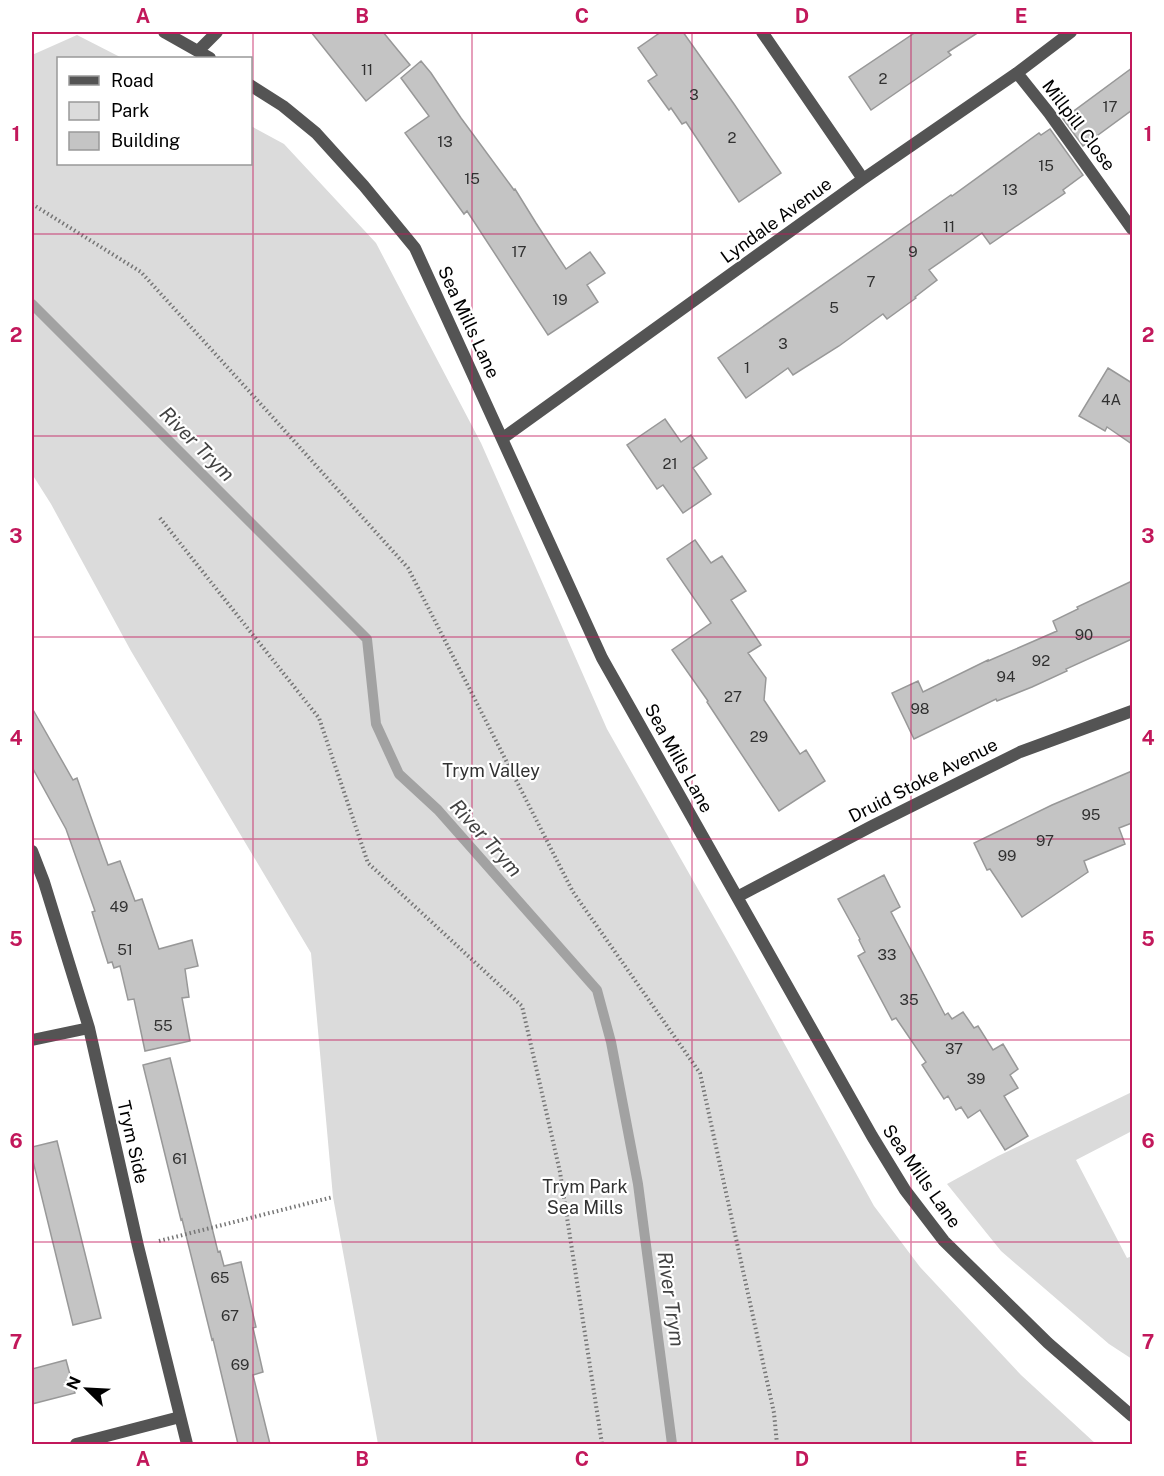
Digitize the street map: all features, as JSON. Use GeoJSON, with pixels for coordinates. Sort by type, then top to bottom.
{"type":"FeatureCollection","features":[{"type":"Feature","properties":{"kind":"street"},"geometry":{"type":"LineString","coordinates":[[164,32],[208,57]]}},
{"type":"Feature","properties":{"kind":"street"},"geometry":{"type":"LineString","coordinates":[[198,51],[217,32]]}},
{"type":"Feature","properties":{"kind":"street"},"geometry":{"type":"LineString","coordinates":[[762,32],[863,179]]}},
{"type":"Feature","properties":{"kind":"street","name":"Lyndale Avenue"},"geometry":{"type":"LineString","coordinates":[[502,438],[863,179],[1017,73],[1071,32]]}},
{"type":"Feature","properties":{"kind":"street","name":"Millpill Close"},"geometry":{"type":"LineString","coordinates":[[1017,73],[1049,113],[1132,229]]}},
{"type":"Feature","properties":{"kind":"street","name":"Sea Mills Lane"},"geometry":{"type":"LineString","coordinates":[[252,86],[283,106],[316,133],[415,248],[602,658],[872,1136],[905,1190],[944,1241],[1048,1343],[1132,1416]]}},
{"type":"Feature","properties":{"kind":"street","name":"Druid Stoke Avenue"},"geometry":{"type":"LineString","coordinates":[[737,897],[1020,752],[1132,711]]}},
{"type":"Feature","properties":{"kind":"street","name":"Trym Side"},"geometry":{"type":"LineString","coordinates":[[32,851],[44,882],[89,1028],[138,1246],[187,1444]]}},
{"type":"Feature","properties":{"kind":"street"},"geometry":{"type":"LineString","coordinates":[[32,1040],[89,1028]]}},
{"type":"Feature","properties":{"kind":"street"},"geometry":{"type":"LineString","coordinates":[[76,1444],[180,1417]]}},
{"type":"Feature","properties":{"kind":"path"},"geometry":{"type":"LineString","coordinates":[[32,204],[141,272],[408,568],[573,892],[700,1073],[774,1413],[777,1444]]}},
{"type":"Feature","properties":{"kind":"path"},"geometry":{"type":"LineString","coordinates":[[160,518],[319,718],[368,863],[522,1006],[560,1172],[602,1444]]}},
{"type":"Feature","properties":{"kind":"path"},"geometry":{"type":"LineString","coordinates":[[138,1246],[333,1197]]}},
{"type":"Feature","properties":{"kind":"green space","name":"Trym Park Sea Mills"},"geometry":{"type":"Polygon","coordinates":[[[77,35],[120,57],[57,57],[57,165],[252,165],[252,127],[284,144],[376,243],[481,443],[607,729],[874,1206],[920,1267],[1021,1375],[1096,1444],[378,1444],[333,1197],[311,953],[131,651],[51,504],[32,474],[32,55],[77,35]]]}},
{"type":"Feature","properties":{"kind":"green space"},"geometry":{"type":"Polygon","coordinates":[[[1132,1092],[1132,1131],[1076,1160],[1127,1258],[1132,1256],[1132,1359],[1109,1344],[1001,1251],[947,1184],[998,1156],[1132,1092]]]}},
{"type":"Feature","properties":{"kind":"building"},"geometry":{"type":"Polygon","coordinates":[[[311,32],[383,32],[410,65],[366,101],[311,32]]]}},
{"type":"Feature","properties":{"kind":"building"},"geometry":{"type":"Polygon","coordinates":[[[661,32],[683,32],[781,173],[739,202],[686,122],[682,124],[671,108],[669,110],[648,81],[657,75],[638,48],[661,32]]]}},
{"type":"Feature","properties":{"kind":"building"},"geometry":{"type":"Polygon","coordinates":[[[916,32],[979,32],[948,52],[951,55],[871,110],[849,77],[916,32]]]}},
{"type":"Feature","properties":{"kind":"building"},"geometry":{"type":"Polygon","coordinates":[[[421,61],[515,189],[566,269],[590,252],[605,273],[587,285],[598,302],[548,335],[467,211],[464,214],[405,133],[429,116],[401,78],[421,61]]]}},
{"type":"Feature","properties":{"kind":"building"},"geometry":{"type":"Polygon","coordinates":[[[1132,68],[1132,110],[1083,146],[1063,119],[1132,68]]]}},
{"type":"Feature","properties":{"kind":"building"},"geometry":{"type":"Polygon","coordinates":[[[1050,129],[1083,175],[1063,190],[1065,193],[990,244],[982,233],[929,270],[937,280],[887,319],[883,314],[839,346],[793,375],[788,368],[746,398],[718,358],[1039,133],[1041,135],[1050,129]]]}},
{"type":"Feature","properties":{"kind":"building"},"geometry":{"type":"Polygon","coordinates":[[[1108,368],[1132,383],[1132,444],[1107,427],[1105,431],[1079,416],[1108,368]]]}},
{"type":"Feature","properties":{"kind":"building"},"geometry":{"type":"Polygon","coordinates":[[[665,419],[681,442],[691,435],[707,458],[693,468],[711,494],[683,513],[663,485],[657,489],[627,445],[665,419]]]}},
{"type":"Feature","properties":{"kind":"building"},"geometry":{"type":"Polygon","coordinates":[[[695,540],[711,563],[722,556],[746,591],[731,600],[761,645],[748,653],[766,678],[764,700],[800,754],[806,750],[825,781],[779,811],[672,650],[711,623],[667,559],[695,540]]]}},
{"type":"Feature","properties":{"kind":"building"},"geometry":{"type":"Polygon","coordinates":[[[1132,581],[1132,639],[1032,687],[997,701],[996,699],[914,739],[892,693],[918,681],[923,692],[988,660],[1057,631],[1053,621],[1132,581]]]}},
{"type":"Feature","properties":{"kind":"building"},"geometry":{"type":"Polygon","coordinates":[[[32,708],[73,780],[77,778],[108,865],[120,861],[135,901],[142,899],[159,949],[192,940],[198,966],[185,969],[189,997],[182,998],[190,1041],[145,1051],[134,999],[128,1000],[120,966],[114,968],[112,962],[108,963],[92,912],[95,911],[66,829],[32,767],[32,708]]]}},
{"type":"Feature","properties":{"kind":"building"},"geometry":{"type":"Polygon","coordinates":[[[1132,771],[1132,823],[1119,828],[1125,844],[1084,861],[1088,872],[1022,917],[990,869],[987,870],[974,843],[1052,805],[1132,771]]]}},
{"type":"Feature","properties":{"kind":"building"},"geometry":{"type":"Polygon","coordinates":[[[884,875],[900,907],[891,912],[945,1015],[948,1013],[952,1019],[963,1012],[974,1028],[978,1026],[993,1050],[1003,1044],[1018,1069],[1010,1075],[1018,1088],[1004,1096],[1028,1136],[1005,1150],[980,1110],[968,1118],[961,1107],[956,1110],[948,1096],[944,1099],[922,1065],[926,1062],[896,1018],[892,1020],[858,956],[865,952],[838,899],[884,875]]]}},
{"type":"Feature","properties":{"kind":"building"},"geometry":{"type":"Polygon","coordinates":[[[170,1058],[218,1252],[220,1251],[224,1266],[241,1262],[256,1327],[253,1328],[263,1372],[253,1375],[270,1444],[238,1444],[143,1065],[170,1058]]]}},
{"type":"Feature","properties":{"kind":"building"},"geometry":{"type":"Polygon","coordinates":[[[57,1141],[101,1318],[73,1325],[32,1157],[32,1147],[57,1141]]]}},
{"type":"Feature","properties":{"kind":"building"},"geometry":{"type":"Polygon","coordinates":[[[66,1360],[75,1393],[32,1404],[32,1369],[66,1360]]]}},
{"type":"Feature","properties":{"kind":"waterway","name":"River Trym"},"geometry":{"type":"LineString","coordinates":[[32,304],[367,639],[376,724],[399,774],[438,810],[597,990],[611,1042],[638,1184],[672,1444]]}},
{"type":"Feature","properties":{"kind":"park label","name":"Trym Valley"},"geometry":{"type":"Point","coordinates":[491,770]}}]}
